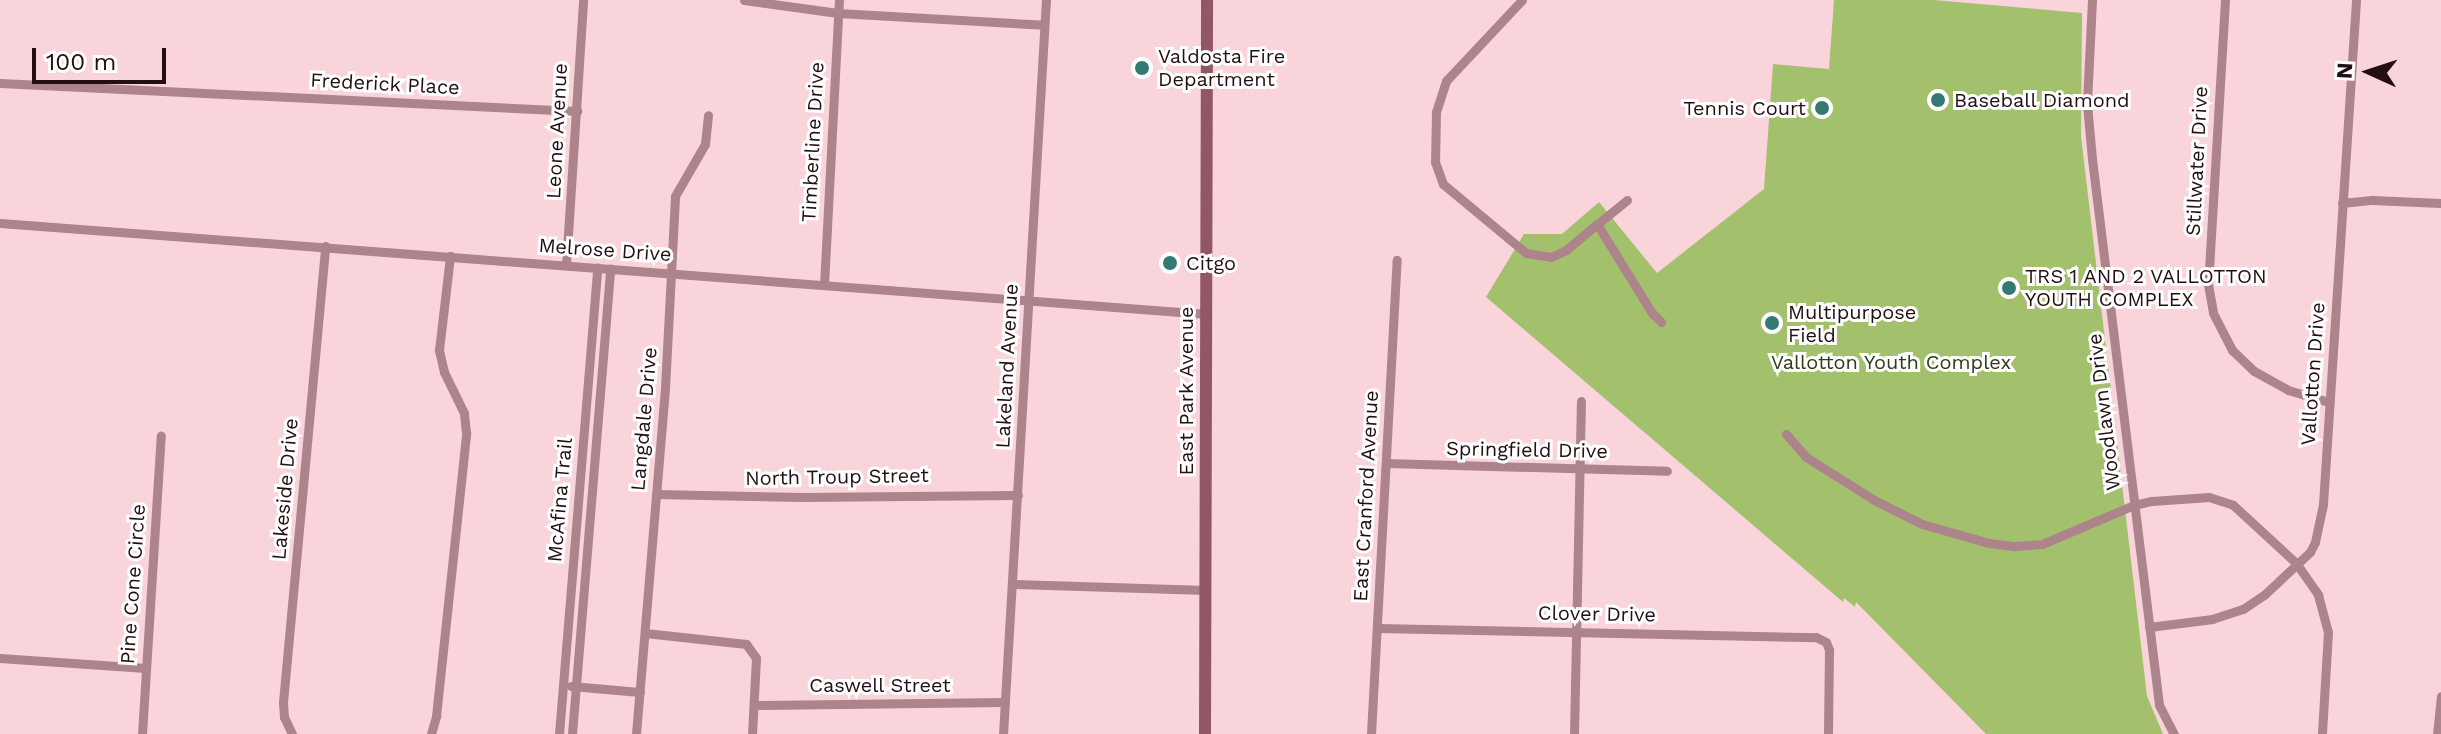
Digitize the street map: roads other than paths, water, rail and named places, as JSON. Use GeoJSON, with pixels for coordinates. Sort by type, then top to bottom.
{"type":"FeatureCollection","features":[{"type":"Feature","properties":{"kind":"main road","name":"East Park Avenue"},"geometry":{"type":"LineString","coordinates":[[1205,734],[1207,0]]}},
{"type":"Feature","properties":{"kind":"street","name":"Leone Avenue"},"geometry":{"type":"LineString","coordinates":[[566,265],[583,0]]}},
{"type":"Feature","properties":{"kind":"street"},"geometry":{"type":"LineString","coordinates":[[744,0],[838,13],[1044,25]]}},
{"type":"Feature","properties":{"kind":"street","name":"Timberline Drive"},"geometry":{"type":"LineString","coordinates":[[824,285],[839,0]]}},
{"type":"Feature","properties":{"kind":"street","name":"Lakeland Avenue"},"geometry":{"type":"LineString","coordinates":[[1003,734],[1046,0]]}},
{"type":"Feature","properties":{"kind":"street"},"geometry":{"type":"LineString","coordinates":[[1522,0],[1446,81],[1436,112],[1435,162],[1443,184],[1526,253],[1551,257],[1566,250],[1627,200]]}},
{"type":"Feature","properties":{"kind":"street","name":"Woodlawn Drive"},"geometry":{"type":"LineString","coordinates":[[2092,0],[2089,125],[2149,627]]}},
{"type":"Feature","properties":{"kind":"street","name":"Stillwater Drive"},"geometry":{"type":"LineString","coordinates":[[2225,0],[2208,284],[2213,313],[2232,350],[2254,371],[2288,390],[2329,402]]}},
{"type":"Feature","properties":{"kind":"street","name":"Vallotton Drive"},"geometry":{"type":"LineString","coordinates":[[2149,627],[2237,612],[2264,595],[2310,552],[2321,519],[2356,0]]}},
{"type":"Feature","properties":{"kind":"street","name":"Frederick Place"},"geometry":{"type":"LineString","coordinates":[[0,83],[577,111]]}},
{"type":"Feature","properties":{"kind":"street","name":"Langdale Drive"},"geometry":{"type":"LineString","coordinates":[[636,734],[669,326],[675,196],[705,144],[708,115]]}},
{"type":"Feature","properties":{"kind":"street"},"geometry":{"type":"LineString","coordinates":[[2342,203],[2372,200],[2441,203]]}},
{"type":"Feature","properties":{"kind":"street","name":"Melrose Drive"},"geometry":{"type":"LineString","coordinates":[[0,223],[1207,314]]}},
{"type":"Feature","properties":{"kind":"street"},"geometry":{"type":"LineString","coordinates":[[1597,224],[1652,313],[1661,322]]}},
{"type":"Feature","properties":{"kind":"street","name":"Lakeside Drive"},"geometry":{"type":"LineString","coordinates":[[292,734],[285,724],[283,702],[325,246]]}},
{"type":"Feature","properties":{"kind":"street"},"geometry":{"type":"LineString","coordinates":[[431,734],[436,716],[466,433],[464,413],[444,372],[439,350],[450,256]]}},
{"type":"Feature","properties":{"kind":"street","name":"East Cranford Avenue"},"geometry":{"type":"LineString","coordinates":[[1371,734],[1397,260]]}},
{"type":"Feature","properties":{"kind":"street","name":"McAfina Trail"},"geometry":{"type":"LineString","coordinates":[[559,734],[597,268]]}},
{"type":"Feature","properties":{"kind":"street","name":"McAfina Trail"},"geometry":{"type":"LineString","coordinates":[[572,734],[610,269]]}},
{"type":"Feature","properties":{"kind":"street"},"geometry":{"type":"LineString","coordinates":[[592,332],[605,333]]}},
{"type":"Feature","properties":{"kind":"street"},"geometry":{"type":"LineString","coordinates":[[588,385],[601,386]]}},
{"type":"Feature","properties":{"kind":"street"},"geometry":{"type":"LineString","coordinates":[[1574,734],[1581,401]]}},
{"type":"Feature","properties":{"kind":"street"},"geometry":{"type":"LineString","coordinates":[[1786,434],[1806,457],[1876,501],[1922,524],[1989,543],[2015,546],[2042,544],[2134,505],[2189,496],[2223,501],[2242,510],[2296,563],[2318,595],[2326,622],[2322,734]]}},
{"type":"Feature","properties":{"kind":"street","name":"Pine Cone Circle"},"geometry":{"type":"LineString","coordinates":[[142,734],[161,436]]}},
{"type":"Feature","properties":{"kind":"street"},"geometry":{"type":"LineString","coordinates":[[583,437],[596,438]]}},
{"type":"Feature","properties":{"kind":"street","name":"Springfield Drive"},"geometry":{"type":"LineString","coordinates":[[1386,463],[1667,471]]}},
{"type":"Feature","properties":{"kind":"street"},"geometry":{"type":"LineString","coordinates":[[579,489],[592,491]]}},
{"type":"Feature","properties":{"kind":"street","name":"North Troup Street"},"geometry":{"type":"LineString","coordinates":[[656,494],[802,497],[1018,495]]}},
{"type":"Feature","properties":{"kind":"street"},"geometry":{"type":"LineString","coordinates":[[575,542],[588,543]]}},
{"type":"Feature","properties":{"kind":"street"},"geometry":{"type":"LineString","coordinates":[[1012,584],[1206,590]]}},
{"type":"Feature","properties":{"kind":"street"},"geometry":{"type":"LineString","coordinates":[[2149,627],[2159,705],[2174,734]]}},
{"type":"Feature","properties":{"kind":"street","name":"Clover Drive"},"geometry":{"type":"LineString","coordinates":[[1377,628],[1816,637],[1826,642],[1829,650],[1828,734]]}},
{"type":"Feature","properties":{"kind":"street"},"geometry":{"type":"LineString","coordinates":[[645,633],[746,644],[756,658],[752,734]]}},
{"type":"Feature","properties":{"kind":"street"},"geometry":{"type":"LineString","coordinates":[[566,645],[579,646]]}},
{"type":"Feature","properties":{"kind":"street"},"geometry":{"type":"LineString","coordinates":[[0,658],[146,668]]}},
{"type":"Feature","properties":{"kind":"street"},"geometry":{"type":"LineString","coordinates":[[563,685],[640,692]]}},
{"type":"Feature","properties":{"kind":"street"},"geometry":{"type":"LineString","coordinates":[[2437,734],[2441,696]]}},
{"type":"Feature","properties":{"kind":"street","name":"Caswell Street"},"geometry":{"type":"LineString","coordinates":[[755,705],[1005,702]]}},
{"type":"Feature","properties":{"kind":"place","name":"Valdosta Fire Department"},"geometry":{"type":"Point","coordinates":[1142,68]}},
{"type":"Feature","properties":{"kind":"place","name":"Baseball Diamond"},"geometry":{"type":"Point","coordinates":[1938,100]}},
{"type":"Feature","properties":{"kind":"place","name":"Tennis Court"},"geometry":{"type":"Point","coordinates":[1822,108]}},
{"type":"Feature","properties":{"kind":"place","name":"Citgo"},"geometry":{"type":"Point","coordinates":[1170,263]}},
{"type":"Feature","properties":{"kind":"place","name":"TRS 1 AND 2 VALLOTTON YOUTH COMPLEX"},"geometry":{"type":"Point","coordinates":[2009,288]}},
{"type":"Feature","properties":{"kind":"place","name":"Multipurpose Field"},"geometry":{"type":"Point","coordinates":[1772,323]}},
{"type":"Feature","properties":{"kind":"park label","name":"Vallotton Youth Complex"},"geometry":{"type":"Point","coordinates":[1891,362]}}]}
